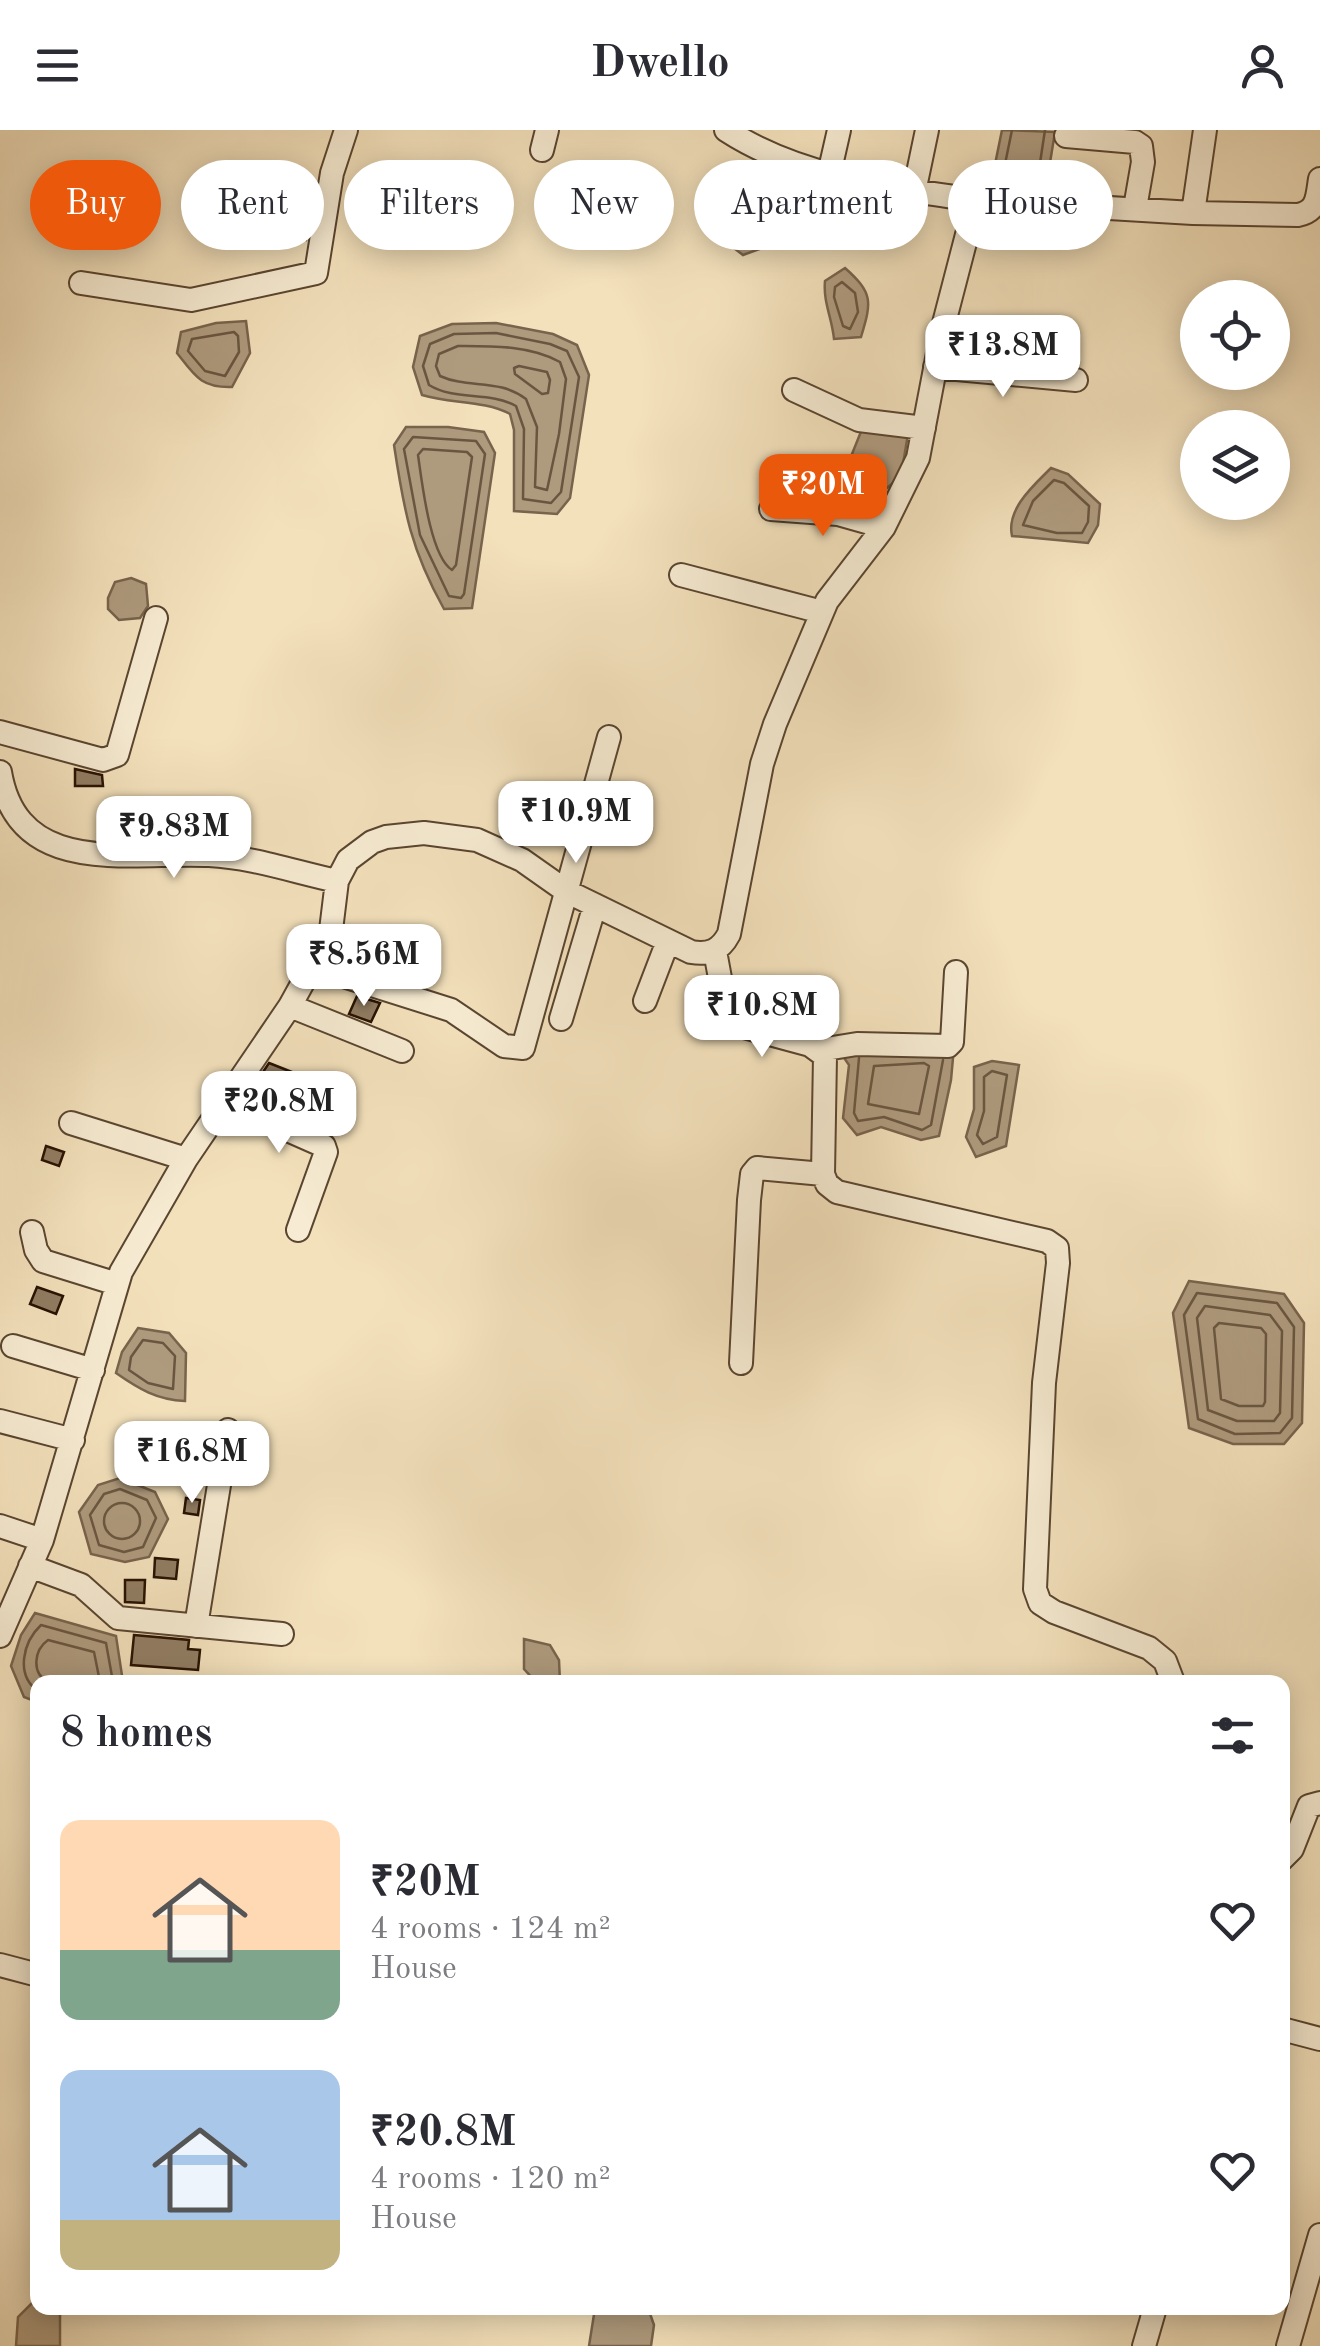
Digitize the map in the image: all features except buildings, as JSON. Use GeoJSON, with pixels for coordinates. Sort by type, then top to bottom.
{"type":"FeatureCollection","features":[{"type":"Feature","properties":{"kind":"street"},"geometry":{"type":"LineString","coordinates":[[81,284],[190,300],[316,273],[332,172],[346,130]]}},
{"type":"Feature","properties":{"kind":"street"},"geometry":{"type":"LineString","coordinates":[[834,160],[839,130]]}},
{"type":"Feature","properties":{"kind":"street"},"geometry":{"type":"LineString","coordinates":[[921,160],[927,130]]}},
{"type":"Feature","properties":{"kind":"street"},"geometry":{"type":"LineString","coordinates":[[1194,214],[1204,130]]}},
{"type":"Feature","properties":{"kind":"street"},"geometry":{"type":"LineString","coordinates":[[730,131],[792,160]]}},
{"type":"Feature","properties":{"kind":"street"},"geometry":{"type":"LineString","coordinates":[[1066,136],[1136,136],[1144,154],[1135,208]]}},
{"type":"Feature","properties":{"kind":"street"},"geometry":{"type":"LineString","coordinates":[[1113,207],[1194,214],[1314,214],[1320,179]]}},
{"type":"Feature","properties":{"kind":"street"},"geometry":{"type":"LineString","coordinates":[[0,1636],[42,1540],[117,1284],[186,1159],[290,1006],[312,966],[331,930],[337,882],[348,860],[386,837],[424,833],[463,837],[522,860],[566,891],[691,952],[715,951],[728,934],[771,735],[827,601],[884,527],[918,458],[964,250]]}},
{"type":"Feature","properties":{"kind":"street"},"geometry":{"type":"LineString","coordinates":[[935,367],[1076,380]]}},
{"type":"Feature","properties":{"kind":"street"},"geometry":{"type":"LineString","coordinates":[[794,390],[859,420],[924,428]]}},
{"type":"Feature","properties":{"kind":"street"},"geometry":{"type":"LineString","coordinates":[[771,509],[838,514],[884,527]]}},
{"type":"Feature","properties":{"kind":"street"},"geometry":{"type":"LineString","coordinates":[[682,575],[822,612]]}},
{"type":"Feature","properties":{"kind":"street"},"geometry":{"type":"LineString","coordinates":[[0,732],[103,760],[117,755],[156,618]]}},
{"type":"Feature","properties":{"kind":"street"},"geometry":{"type":"LineString","coordinates":[[312,966],[451,1010],[504,1046],[523,1048],[610,737]]}},
{"type":"Feature","properties":{"kind":"street"},"geometry":{"type":"LineString","coordinates":[[0,772],[4,796],[17,820],[51,845],[116,856],[210,855],[337,882]]}},
{"type":"Feature","properties":{"kind":"street"},"geometry":{"type":"LineString","coordinates":[[562,1019],[594,905]]}},
{"type":"Feature","properties":{"kind":"street"},"geometry":{"type":"LineString","coordinates":[[645,1002],[668,941]]}},
{"type":"Feature","properties":{"kind":"street"},"geometry":{"type":"LineString","coordinates":[[715,951],[733,1024],[820,1050],[857,1044],[948,1046],[952,1042],[956,972]]}},
{"type":"Feature","properties":{"kind":"street"},"geometry":{"type":"LineString","coordinates":[[290,1006],[402,1051]]}},
{"type":"Feature","properties":{"kind":"street"},"geometry":{"type":"LineString","coordinates":[[820,1050],[827,1066],[823,1174],[827,1184],[837,1192],[1047,1241],[1057,1248],[1044,1383],[1035,1589],[1040,1602],[1054,1612],[1148,1648],[1165,1662],[1170,1675]]}},
{"type":"Feature","properties":{"kind":"street"},"geometry":{"type":"LineString","coordinates":[[234,1088],[266,1117],[324,1146],[326,1152],[298,1230]]}},
{"type":"Feature","properties":{"kind":"street"},"geometry":{"type":"LineString","coordinates":[[70,1123],[186,1159]]}},
{"type":"Feature","properties":{"kind":"street"},"geometry":{"type":"LineString","coordinates":[[741,1363],[752,1174],[764,1166],[823,1174]]}},
{"type":"Feature","properties":{"kind":"street"},"geometry":{"type":"LineString","coordinates":[[32,1232],[36,1250],[44,1261],[117,1284]]}},
{"type":"Feature","properties":{"kind":"street"},"geometry":{"type":"LineString","coordinates":[[13,1346],[92,1370]]}},
{"type":"Feature","properties":{"kind":"street"},"geometry":{"type":"LineString","coordinates":[[0,1421],[74,1440]]}},
{"type":"Feature","properties":{"kind":"street"},"geometry":{"type":"LineString","coordinates":[[196,1626],[228,1430]]}},
{"type":"Feature","properties":{"kind":"street"},"geometry":{"type":"LineString","coordinates":[[0,1526],[42,1540]]}},
{"type":"Feature","properties":{"kind":"street"},"geometry":{"type":"LineString","coordinates":[[30,1566],[82,1585],[118,1618],[282,1634]]}},
{"type":"Feature","properties":{"kind":"street"},"geometry":{"type":"LineString","coordinates":[[1290,1851],[1308,1806],[1320,1803]]}},
{"type":"Feature","properties":{"kind":"street"},"geometry":{"type":"LineString","coordinates":[[0,1966],[30,1973]]}},
{"type":"Feature","properties":{"kind":"street"},"geometry":{"type":"LineString","coordinates":[[1290,2031],[1320,2039]]}},
{"type":"Feature","properties":{"kind":"street"},"geometry":{"type":"LineString","coordinates":[[1288,2346],[1320,2235]]}},
{"type":"Feature","properties":{"kind":"street"},"geometry":{"type":"LineString","coordinates":[[1144,2346],[1152,2315]]}},
{"type":"Feature","properties":{"kind":"water"},"geometry":{"type":"Polygon","coordinates":[[[1002,130],[1055,132],[1050,160],[996,160],[1002,130]]]}},
{"type":"Feature","properties":{"kind":"water"},"geometry":{"type":"Polygon","coordinates":[[[845,268],[865,291],[867,315],[861,337],[834,339],[825,281],[845,268]]]}},
{"type":"Feature","properties":{"kind":"water"},"geometry":{"type":"Polygon","coordinates":[[[246,321],[250,353],[232,387],[200,379],[177,353],[181,332],[216,323],[246,321]]]}},
{"type":"Feature","properties":{"kind":"water"},"geometry":{"type":"Polygon","coordinates":[[[496,323],[553,334],[577,345],[589,375],[570,498],[557,514],[514,511],[514,430],[510,414],[489,406],[422,395],[413,367],[420,336],[452,324],[496,323]]]}},
{"type":"Feature","properties":{"kind":"water"},"geometry":{"type":"Polygon","coordinates":[[[864,424],[909,428],[901,476],[887,488],[851,475],[852,454],[864,424]]]}},
{"type":"Feature","properties":{"kind":"water"},"geometry":{"type":"Polygon","coordinates":[[[406,427],[484,432],[495,453],[472,608],[444,609],[416,549],[394,445],[406,427]]]}},
{"type":"Feature","properties":{"kind":"water"},"geometry":{"type":"Polygon","coordinates":[[[1051,468],[1068,474],[1100,504],[1098,525],[1088,543],[1012,536],[1017,507],[1051,468]]]}},
{"type":"Feature","properties":{"kind":"water"},"geometry":{"type":"Polygon","coordinates":[[[131,578],[146,584],[148,606],[140,618],[119,620],[108,609],[108,598],[115,582],[131,578]]]}},
{"type":"Feature","properties":{"kind":"water"},"geometry":{"type":"Polygon","coordinates":[[[954,1047],[939,1136],[921,1140],[881,1127],[857,1135],[843,1118],[849,1065],[840,1052],[954,1047]]]}},
{"type":"Feature","properties":{"kind":"water"},"geometry":{"type":"Polygon","coordinates":[[[992,1061],[1019,1065],[1006,1146],[976,1157],[966,1137],[974,1109],[974,1067],[992,1061]]]}},
{"type":"Feature","properties":{"kind":"water"},"geometry":{"type":"Polygon","coordinates":[[[1189,1281],[1284,1294],[1304,1323],[1302,1423],[1284,1444],[1233,1444],[1189,1428],[1173,1313],[1189,1281]]]}},
{"type":"Feature","properties":{"kind":"water"},"geometry":{"type":"Polygon","coordinates":[[[138,1328],[169,1333],[186,1353],[185,1401],[149,1393],[116,1373],[122,1352],[138,1328]]]}},
{"type":"Feature","properties":{"kind":"water"},"geometry":{"type":"Polygon","coordinates":[[[120,1478],[155,1492],[168,1519],[149,1557],[125,1562],[91,1554],[79,1512],[98,1485],[120,1478]]]}},
{"type":"Feature","properties":{"kind":"water"},"geometry":{"type":"Polygon","coordinates":[[[35,1613],[116,1636],[122,1675],[30,1675],[30,1699],[24,1697],[11,1666],[21,1635],[35,1613]]]}},
{"type":"Feature","properties":{"kind":"water"},"geometry":{"type":"Polygon","coordinates":[[[524,1639],[550,1645],[559,1660],[560,1675],[530,1675],[524,1669],[524,1639]]]}},
{"type":"Feature","properties":{"kind":"water"},"geometry":{"type":"Polygon","coordinates":[[[30,2305],[30,2315],[60,2315],[60,2346],[16,2346],[18,2317],[30,2305]]]}},
{"type":"Feature","properties":{"kind":"water"},"geometry":{"type":"Polygon","coordinates":[[[594,2315],[650,2315],[654,2325],[651,2346],[589,2346],[594,2315]]]}}]}
